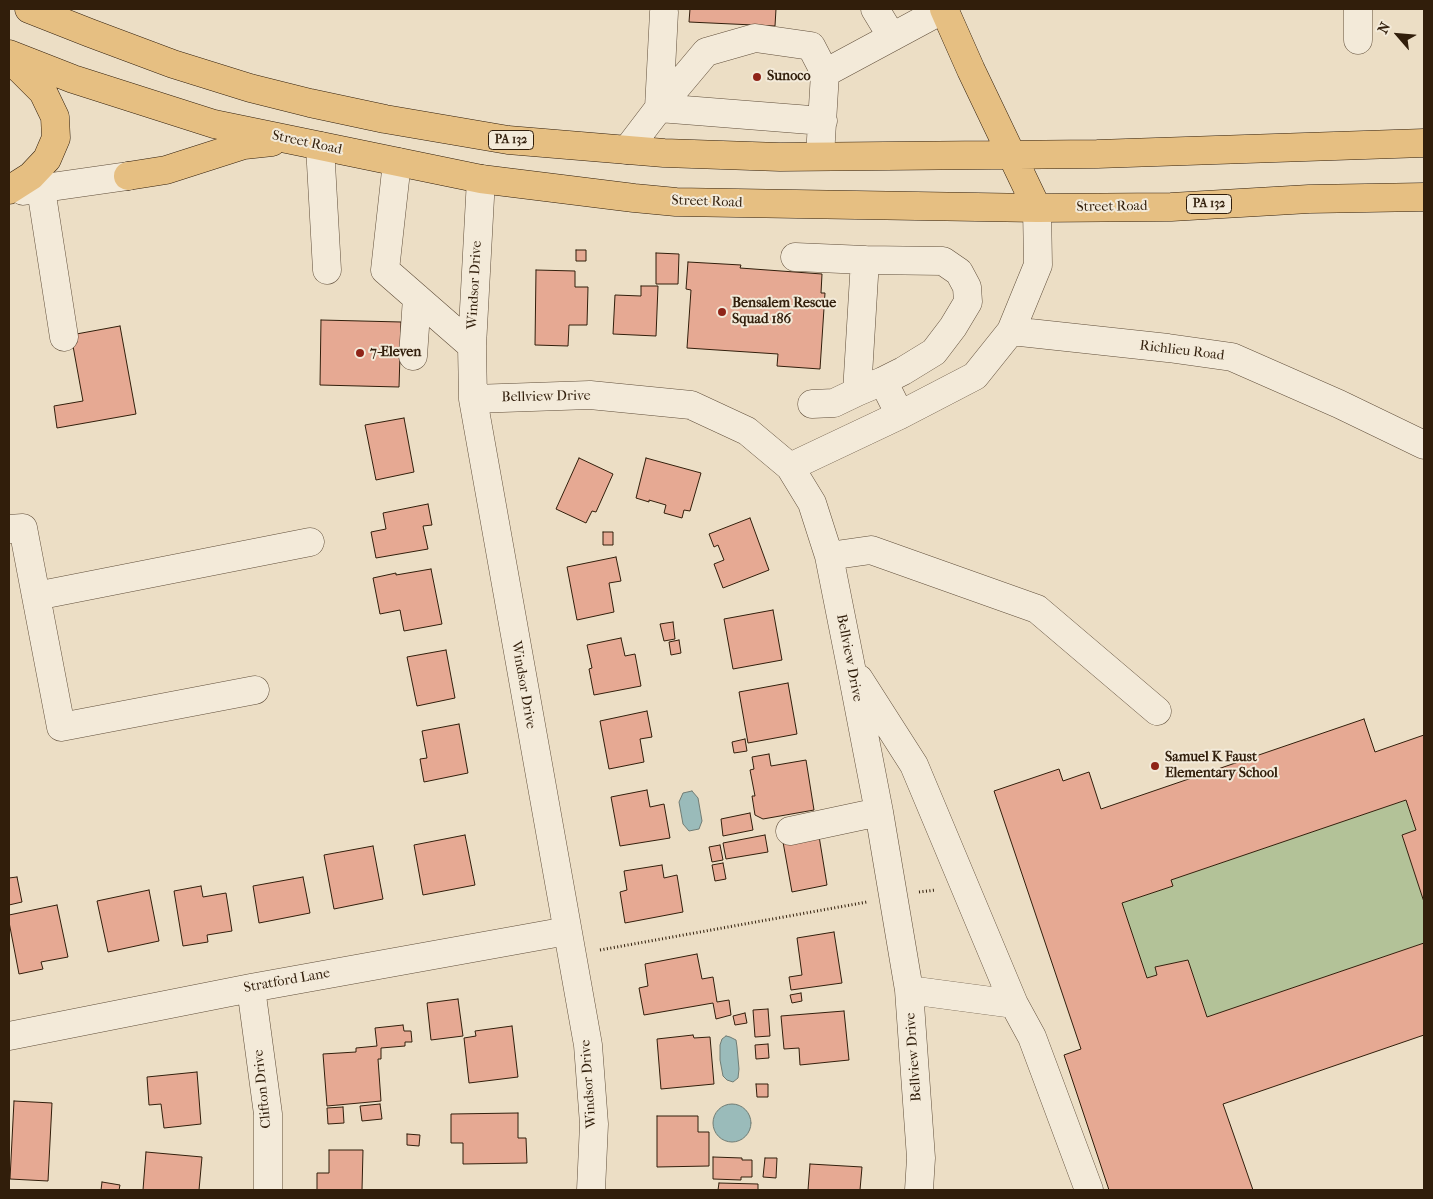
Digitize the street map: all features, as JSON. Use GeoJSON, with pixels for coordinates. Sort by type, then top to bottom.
{"type":"FeatureCollection","features":[{"type":"Feature","properties":{"kind":"main road","name":"PA 132"},"geometry":{"type":"LineString","coordinates":[[29,9],[173,64],[250,88],[384,119],[508,140],[674,154],[780,157],[1097,154],[1424,143]]}},
{"type":"Feature","properties":{"kind":"main road"},"geometry":{"type":"LineString","coordinates":[[944,9],[971,70],[1038,208]]}},
{"type":"Feature","properties":{"kind":"main road","name":"Street Road"},"geometry":{"type":"LineString","coordinates":[[9,54],[72,79],[214,124],[480,179],[676,202],[1038,208],[1171,207],[1309,199],[1424,197]]}},
{"type":"Feature","properties":{"kind":"main road"},"geometry":{"type":"LineString","coordinates":[[9,61],[43,92],[55,117],[56,138],[47,159],[32,176],[9,192]]}},
{"type":"Feature","properties":{"kind":"main road"},"geometry":{"type":"LineString","coordinates":[[128,176],[166,170],[244,145],[262,142],[310,144]]}},
{"type":"Feature","properties":{"kind":"street"},"geometry":{"type":"LineString","coordinates":[[875,9],[892,37]]}},
{"type":"Feature","properties":{"kind":"street"},"geometry":{"type":"LineString","coordinates":[[825,73],[944,9]]}},
{"type":"Feature","properties":{"kind":"street"},"geometry":{"type":"LineString","coordinates":[[1358,9],[1358,40]]}},
{"type":"Feature","properties":{"kind":"street"},"geometry":{"type":"LineString","coordinates":[[659,108],[664,12]]}},
{"type":"Feature","properties":{"kind":"street"},"geometry":{"type":"LineString","coordinates":[[627,150],[706,52],[755,38],[811,46],[825,73],[820,156]]}},
{"type":"Feature","properties":{"kind":"street"},"geometry":{"type":"LineString","coordinates":[[659,108],[822,121]]}},
{"type":"Feature","properties":{"kind":"street"},"geometry":{"type":"LineString","coordinates":[[310,144],[327,270]]}},
{"type":"Feature","properties":{"kind":"street"},"geometry":{"type":"LineString","coordinates":[[397,162],[385,270],[472,346]]}},
{"type":"Feature","properties":{"kind":"street"},"geometry":{"type":"LineString","coordinates":[[9,192],[128,176]]}},
{"type":"Feature","properties":{"kind":"street","name":"Windsor Drive"},"geometry":{"type":"LineString","coordinates":[[480,179],[472,346],[473,399],[588,1045],[594,1124],[591,1190]]}},
{"type":"Feature","properties":{"kind":"street"},"geometry":{"type":"LineString","coordinates":[[41,189],[64,337]]}},
{"type":"Feature","properties":{"kind":"street"},"geometry":{"type":"LineString","coordinates":[[790,467],[900,415],[975,376],[1011,331],[1038,265],[1038,208]]}},
{"type":"Feature","properties":{"kind":"street"},"geometry":{"type":"LineString","coordinates":[[795,257],[943,261],[959,272],[967,287],[968,302],[953,327],[934,352],[903,371],[834,404],[812,404]]}},
{"type":"Feature","properties":{"kind":"street"},"geometry":{"type":"LineString","coordinates":[[857,392],[865,260]]}},
{"type":"Feature","properties":{"kind":"street"},"geometry":{"type":"LineString","coordinates":[[413,356],[417,298]]}},
{"type":"Feature","properties":{"kind":"street","name":"Richlieu Road"},"geometry":{"type":"LineString","coordinates":[[1011,331],[1232,357],[1339,404],[1424,445]]}},
{"type":"Feature","properties":{"kind":"street"},"geometry":{"type":"LineString","coordinates":[[883,381],[900,415]]}},
{"type":"Feature","properties":{"kind":"street","name":"Bellview Drive"},"geometry":{"type":"LineString","coordinates":[[473,399],[590,395],[691,405],[747,431],[790,467],[812,503],[829,556],[879,812],[909,990],[921,1158],[919,1190]]}},
{"type":"Feature","properties":{"kind":"street"},"geometry":{"type":"LineString","coordinates":[[9,530],[23,528],[61,727],[255,690]]}},
{"type":"Feature","properties":{"kind":"street"},"geometry":{"type":"LineString","coordinates":[[36,596],[310,542]]}},
{"type":"Feature","properties":{"kind":"street"},"geometry":{"type":"LineString","coordinates":[[829,556],[871,550],[1038,609],[1157,711]]}},
{"type":"Feature","properties":{"kind":"street"},"geometry":{"type":"LineString","coordinates":[[851,667],[914,765],[1014,1004],[1032,1037],[1089,1190]]}},
{"type":"Feature","properties":{"kind":"street"},"geometry":{"type":"LineString","coordinates":[[790,831],[879,812]]}},
{"type":"Feature","properties":{"kind":"street","name":"Stratford Lane"},"geometry":{"type":"LineString","coordinates":[[9,1036],[251,988],[569,943]]}},
{"type":"Feature","properties":{"kind":"street","name":"Clifton Drive"},"geometry":{"type":"LineString","coordinates":[[251,988],[268,1114],[268,1190]]}},
{"type":"Feature","properties":{"kind":"street"},"geometry":{"type":"LineString","coordinates":[[909,990],[1014,1004]]}},
{"type":"Feature","properties":{"kind":"path"},"geometry":{"type":"LineString","coordinates":[[569,943],[922,892],[966,888]]}},
{"type":"Feature","properties":{"kind":"green space"},"geometry":{"type":"Polygon","coordinates":[[[1406,800],[1416,830],[1402,835],[1424,902],[1424,943],[1207,1017],[1188,960],[1155,967],[1157,975],[1147,978],[1122,903],[1173,886],[1171,880],[1406,800]]]}},
{"type":"Feature","properties":{"kind":"water"},"geometry":{"type":"Polygon","coordinates":[[[692,791],[698,798],[702,821],[699,829],[689,831],[683,824],[679,802],[683,793],[692,791]]]}},
{"type":"Feature","properties":{"kind":"water"},"geometry":{"type":"Polygon","coordinates":[[[726,1036],[736,1040],[739,1069],[738,1078],[733,1082],[723,1076],[720,1060],[720,1045],[722,1039],[726,1036]]]}},
{"type":"Feature","properties":{"kind":"water"},"geometry":{"type":"Polygon","coordinates":[[[732,1104],[746,1109],[751,1123],[746,1137],[732,1142],[718,1137],[713,1123],[718,1109],[732,1104]]]}},
{"type":"Feature","properties":{"kind":"building"},"geometry":{"type":"Polygon","coordinates":[[[690,9],[776,9],[775,26],[689,22],[690,9]]]}},
{"type":"Feature","properties":{"kind":"building"},"geometry":{"type":"Polygon","coordinates":[[[576,250],[586,250],[586,261],[576,261],[576,250]]]}},
{"type":"Feature","properties":{"kind":"building"},"geometry":{"type":"Polygon","coordinates":[[[656,253],[679,254],[678,284],[656,284],[656,253]]]}},
{"type":"Feature","properties":{"kind":"building"},"geometry":{"type":"Polygon","coordinates":[[[688,262],[741,265],[740,268],[822,274],[821,293],[825,293],[820,369],[777,366],[778,354],[687,348],[691,290],[686,289],[688,262]]]}},
{"type":"Feature","properties":{"kind":"building"},"geometry":{"type":"Polygon","coordinates":[[[536,270],[575,271],[575,287],[588,287],[587,325],[569,325],[568,346],[535,345],[536,270]]]}},
{"type":"Feature","properties":{"kind":"building"},"geometry":{"type":"Polygon","coordinates":[[[641,286],[658,286],[656,336],[613,334],[615,295],[641,296],[641,286]]]}},
{"type":"Feature","properties":{"kind":"building","name":"7-Eleven"},"geometry":{"type":"Polygon","coordinates":[[[321,320],[401,322],[399,387],[320,385],[321,320]]]}},
{"type":"Feature","properties":{"kind":"building"},"geometry":{"type":"Polygon","coordinates":[[[120,326],[136,414],[57,428],[54,406],[83,401],[71,335],[120,326]]]}},
{"type":"Feature","properties":{"kind":"building"},"geometry":{"type":"Polygon","coordinates":[[[404,418],[414,472],[376,480],[365,425],[404,418]]]}},
{"type":"Feature","properties":{"kind":"building"},"geometry":{"type":"Polygon","coordinates":[[[579,458],[613,474],[596,512],[592,511],[586,523],[556,509],[579,458]]]}},
{"type":"Feature","properties":{"kind":"building"},"geometry":{"type":"Polygon","coordinates":[[[646,458],[701,473],[690,511],[684,510],[682,518],[664,513],[666,505],[636,498],[646,458]]]}},
{"type":"Feature","properties":{"kind":"building"},"geometry":{"type":"Polygon","coordinates":[[[428,504],[432,525],[423,526],[428,549],[376,558],[371,532],[386,529],[383,513],[428,504]]]}},
{"type":"Feature","properties":{"kind":"building"},"geometry":{"type":"Polygon","coordinates":[[[750,518],[769,570],[723,588],[714,564],[724,560],[718,545],[714,547],[709,534],[750,518]]]}},
{"type":"Feature","properties":{"kind":"building"},"geometry":{"type":"Polygon","coordinates":[[[603,532],[613,532],[613,545],[603,545],[603,532]]]}},
{"type":"Feature","properties":{"kind":"building"},"geometry":{"type":"Polygon","coordinates":[[[616,557],[621,581],[609,583],[614,612],[577,620],[567,567],[616,557]]]}},
{"type":"Feature","properties":{"kind":"building"},"geometry":{"type":"Polygon","coordinates":[[[431,569],[442,624],[404,631],[400,610],[380,614],[373,578],[431,569]]]}},
{"type":"Feature","properties":{"kind":"building"},"geometry":{"type":"Polygon","coordinates":[[[773,610],[782,660],[733,669],[724,619],[773,610]]]}},
{"type":"Feature","properties":{"kind":"building"},"geometry":{"type":"Polygon","coordinates":[[[673,622],[675,639],[664,641],[660,624],[673,622]]]}},
{"type":"Feature","properties":{"kind":"building"},"geometry":{"type":"Polygon","coordinates":[[[621,638],[625,656],[635,654],[641,686],[594,695],[589,669],[592,668],[587,645],[621,638]]]}},
{"type":"Feature","properties":{"kind":"building"},"geometry":{"type":"Polygon","coordinates":[[[679,640],[681,653],[671,655],[669,642],[679,640]]]}},
{"type":"Feature","properties":{"kind":"building"},"geometry":{"type":"Polygon","coordinates":[[[446,650],[455,698],[417,706],[407,657],[446,650]]]}},
{"type":"Feature","properties":{"kind":"building"},"geometry":{"type":"Polygon","coordinates":[[[788,683],[797,734],[748,743],[739,692],[788,683]]]}},
{"type":"Feature","properties":{"kind":"building"},"geometry":{"type":"Polygon","coordinates":[[[647,711],[652,737],[640,739],[644,762],[609,769],[600,721],[647,711]]]}},
{"type":"Feature","properties":{"kind":"building"},"geometry":{"type":"Polygon","coordinates":[[[1364,719],[1375,752],[1424,735],[1424,902],[1402,835],[1416,830],[1406,800],[1171,880],[1173,886],[1122,903],[1147,978],[1157,975],[1155,967],[1188,960],[1207,1017],[1424,943],[1424,1035],[1223,1104],[1253,1190],[1109,1190],[1064,1055],[1081,1049],[994,791],[1059,769],[1063,781],[1089,772],[1101,809],[1364,719]]]}},
{"type":"Feature","properties":{"kind":"building"},"geometry":{"type":"Polygon","coordinates":[[[459,724],[468,773],[424,782],[420,759],[427,758],[422,731],[459,724]]]}},
{"type":"Feature","properties":{"kind":"building"},"geometry":{"type":"Polygon","coordinates":[[[745,739],[747,751],[734,753],[732,742],[745,739]]]}},
{"type":"Feature","properties":{"kind":"building"},"geometry":{"type":"Polygon","coordinates":[[[769,754],[771,766],[806,760],[814,810],[763,819],[755,815],[752,796],[755,796],[750,770],[754,769],[752,757],[769,754]]]}},
{"type":"Feature","properties":{"kind":"building"},"geometry":{"type":"Polygon","coordinates":[[[647,790],[650,807],[664,804],[670,838],[620,846],[611,797],[647,790]]]}},
{"type":"Feature","properties":{"kind":"building"},"geometry":{"type":"Polygon","coordinates":[[[750,813],[753,830],[723,836],[721,819],[750,813]]]}},
{"type":"Feature","properties":{"kind":"building"},"geometry":{"type":"Polygon","coordinates":[[[465,835],[475,885],[423,895],[414,845],[465,835]]]}},
{"type":"Feature","properties":{"kind":"building"},"geometry":{"type":"Polygon","coordinates":[[[765,835],[768,852],[726,859],[723,843],[765,835]]]}},
{"type":"Feature","properties":{"kind":"building"},"geometry":{"type":"Polygon","coordinates":[[[819,836],[827,885],[792,892],[783,842],[819,836]]]}},
{"type":"Feature","properties":{"kind":"building"},"geometry":{"type":"Polygon","coordinates":[[[720,845],[723,860],[712,862],[709,847],[720,845]]]}},
{"type":"Feature","properties":{"kind":"building"},"geometry":{"type":"Polygon","coordinates":[[[373,846],[383,899],[334,909],[324,855],[373,846]]]}},
{"type":"Feature","properties":{"kind":"building"},"geometry":{"type":"Polygon","coordinates":[[[723,863],[726,879],[715,881],[712,865],[723,863]]]}},
{"type":"Feature","properties":{"kind":"building"},"geometry":{"type":"Polygon","coordinates":[[[662,865],[664,878],[677,875],[683,912],[625,923],[620,892],[627,890],[624,871],[662,865]]]}},
{"type":"Feature","properties":{"kind":"building"},"geometry":{"type":"Polygon","coordinates":[[[17,877],[22,902],[9,905],[9,878],[17,877]]]}},
{"type":"Feature","properties":{"kind":"building"},"geometry":{"type":"Polygon","coordinates":[[[303,877],[310,913],[259,923],[253,886],[303,877]]]}},
{"type":"Feature","properties":{"kind":"building"},"geometry":{"type":"Polygon","coordinates":[[[201,886],[203,897],[226,893],[232,931],[207,935],[208,942],[183,946],[174,891],[201,886]]]}},
{"type":"Feature","properties":{"kind":"building"},"geometry":{"type":"Polygon","coordinates":[[[149,890],[159,941],[108,952],[97,901],[149,890]]]}},
{"type":"Feature","properties":{"kind":"building"},"geometry":{"type":"Polygon","coordinates":[[[57,905],[68,957],[41,962],[43,969],[19,974],[9,915],[57,905]]]}},
{"type":"Feature","properties":{"kind":"building"},"geometry":{"type":"Polygon","coordinates":[[[834,932],[842,983],[791,990],[789,977],[802,975],[797,938],[834,932]]]}},
{"type":"Feature","properties":{"kind":"building"},"geometry":{"type":"Polygon","coordinates":[[[697,954],[702,979],[713,977],[717,1002],[729,1000],[731,1015],[716,1019],[713,1003],[644,1015],[639,988],[648,986],[645,964],[697,954]]]}},
{"type":"Feature","properties":{"kind":"building"},"geometry":{"type":"Polygon","coordinates":[[[801,993],[802,1001],[792,1003],[790,995],[801,993]]]}},
{"type":"Feature","properties":{"kind":"building"},"geometry":{"type":"Polygon","coordinates":[[[458,999],[463,1036],[431,1040],[427,1003],[458,999]]]}},
{"type":"Feature","properties":{"kind":"building"},"geometry":{"type":"Polygon","coordinates":[[[768,1009],[770,1036],[755,1037],[753,1010],[768,1009]]]}},
{"type":"Feature","properties":{"kind":"building"},"geometry":{"type":"Polygon","coordinates":[[[844,1011],[849,1060],[800,1065],[799,1048],[784,1049],[781,1016],[844,1011]]]}},
{"type":"Feature","properties":{"kind":"building"},"geometry":{"type":"Polygon","coordinates":[[[745,1013],[747,1023],[735,1025],[733,1016],[745,1013]]]}},
{"type":"Feature","properties":{"kind":"building"},"geometry":{"type":"Polygon","coordinates":[[[403,1025],[404,1031],[411,1031],[412,1042],[405,1042],[405,1046],[381,1048],[381,1059],[378,1059],[381,1101],[327,1106],[323,1054],[356,1052],[356,1048],[377,1046],[375,1028],[403,1025]]]}},
{"type":"Feature","properties":{"kind":"building"},"geometry":{"type":"Polygon","coordinates":[[[512,1026],[518,1077],[469,1083],[464,1038],[476,1036],[475,1031],[512,1026]]]}},
{"type":"Feature","properties":{"kind":"building"},"geometry":{"type":"Polygon","coordinates":[[[693,1035],[694,1038],[710,1037],[714,1084],[661,1089],[657,1039],[693,1035]]]}},
{"type":"Feature","properties":{"kind":"building"},"geometry":{"type":"Polygon","coordinates":[[[768,1044],[769,1058],[756,1059],[755,1045],[768,1044]]]}},
{"type":"Feature","properties":{"kind":"building"},"geometry":{"type":"Polygon","coordinates":[[[197,1072],[201,1124],[164,1128],[161,1104],[149,1105],[147,1077],[197,1072]]]}},
{"type":"Feature","properties":{"kind":"building"},"geometry":{"type":"Polygon","coordinates":[[[756,1084],[768,1084],[768,1097],[757,1097],[756,1084]]]}},
{"type":"Feature","properties":{"kind":"building"},"geometry":{"type":"Polygon","coordinates":[[[14,1101],[52,1103],[48,1181],[10,1179],[14,1101]]]}},
{"type":"Feature","properties":{"kind":"building"},"geometry":{"type":"Polygon","coordinates":[[[380,1104],[382,1119],[362,1121],[360,1106],[380,1104]]]}},
{"type":"Feature","properties":{"kind":"building"},"geometry":{"type":"Polygon","coordinates":[[[343,1107],[344,1123],[328,1124],[327,1108],[343,1107]]]}},
{"type":"Feature","properties":{"kind":"building"},"geometry":{"type":"Polygon","coordinates":[[[518,1113],[518,1138],[526,1138],[527,1163],[463,1164],[463,1143],[451,1143],[451,1114],[518,1113]]]}},
{"type":"Feature","properties":{"kind":"building"},"geometry":{"type":"Polygon","coordinates":[[[657,1116],[698,1116],[698,1132],[709,1132],[709,1166],[657,1167],[657,1116]]]}},
{"type":"Feature","properties":{"kind":"building"},"geometry":{"type":"Polygon","coordinates":[[[407,1134],[420,1135],[419,1146],[407,1145],[407,1134]]]}},
{"type":"Feature","properties":{"kind":"building"},"geometry":{"type":"Polygon","coordinates":[[[329,1150],[363,1150],[362,1190],[317,1190],[317,1173],[329,1173],[329,1150]]]}},
{"type":"Feature","properties":{"kind":"building"},"geometry":{"type":"Polygon","coordinates":[[[146,1152],[202,1157],[199,1190],[143,1190],[146,1152]]]}},
{"type":"Feature","properties":{"kind":"building"},"geometry":{"type":"Polygon","coordinates":[[[713,1157],[752,1160],[752,1177],[741,1177],[741,1180],[713,1179],[713,1157]]]}},
{"type":"Feature","properties":{"kind":"building"},"geometry":{"type":"Polygon","coordinates":[[[765,1158],[777,1158],[776,1178],[763,1177],[765,1158]]]}},
{"type":"Feature","properties":{"kind":"building"},"geometry":{"type":"Polygon","coordinates":[[[810,1164],[862,1167],[860,1190],[808,1190],[810,1164]]]}},
{"type":"Feature","properties":{"kind":"building"},"geometry":{"type":"Polygon","coordinates":[[[102,1182],[120,1185],[119,1190],[101,1190],[102,1182]]]}},
{"type":"Feature","properties":{"kind":"building"},"geometry":{"type":"Polygon","coordinates":[[[719,1183],[758,1184],[758,1190],[718,1190],[719,1183]]]}},
{"type":"Feature","properties":{"kind":"place","name":"Sunoco"},"geometry":{"type":"Point","coordinates":[757,77]}},
{"type":"Feature","properties":{"kind":"place","name":"Bensalem Rescue Squad 186"},"geometry":{"type":"Point","coordinates":[722,312]}},
{"type":"Feature","properties":{"kind":"place","name":"7-Eleven"},"geometry":{"type":"Point","coordinates":[360,353]}},
{"type":"Feature","properties":{"kind":"place","name":"Samuel K Faust Elementary School"},"geometry":{"type":"Point","coordinates":[1155,766]}}]}
